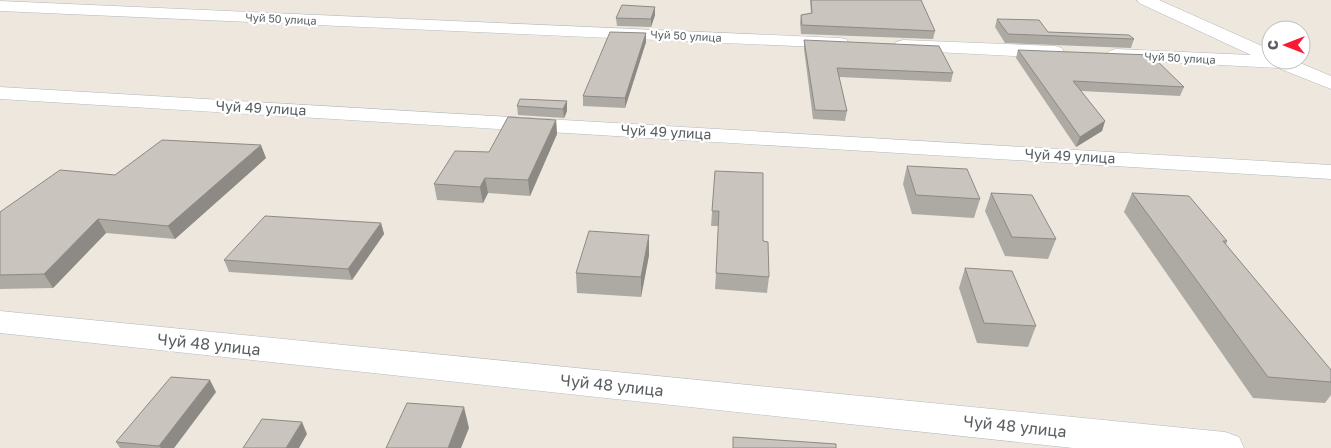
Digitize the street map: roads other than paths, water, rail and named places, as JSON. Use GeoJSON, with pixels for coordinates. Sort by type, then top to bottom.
{"type":"FeatureCollection","features":[{"type":"Feature","properties":{"kind":"street"},"geometry":{"type":"LineString","coordinates":[[0,4],[6,0]]}},
{"type":"Feature","properties":{"kind":"street"},"geometry":{"type":"LineString","coordinates":[[1144,0],[1170,10],[1261,53]]}},
{"type":"Feature","properties":{"kind":"street","name":"Чуй 50 улица"},"geometry":{"type":"LineString","coordinates":[[0,4],[854,44]]}},
{"type":"Feature","properties":{"kind":"street"},"geometry":{"type":"LineString","coordinates":[[884,45],[1073,53]]}},
{"type":"Feature","properties":{"kind":"street","name":"Чуй 50 улица"},"geometry":{"type":"LineString","coordinates":[[1103,54],[1261,59]]}},
{"type":"Feature","properties":{"kind":"street"},"geometry":{"type":"LineString","coordinates":[[1300,70],[1331,83]]}},
{"type":"Feature","properties":{"kind":"street","name":"Чуй 49 улица"},"geometry":{"type":"LineString","coordinates":[[0,93],[1331,172]]}},
{"type":"Feature","properties":{"kind":"street","name":"Чуй 48 улица"},"geometry":{"type":"LineString","coordinates":[[0,322],[1224,448]]}}]}
